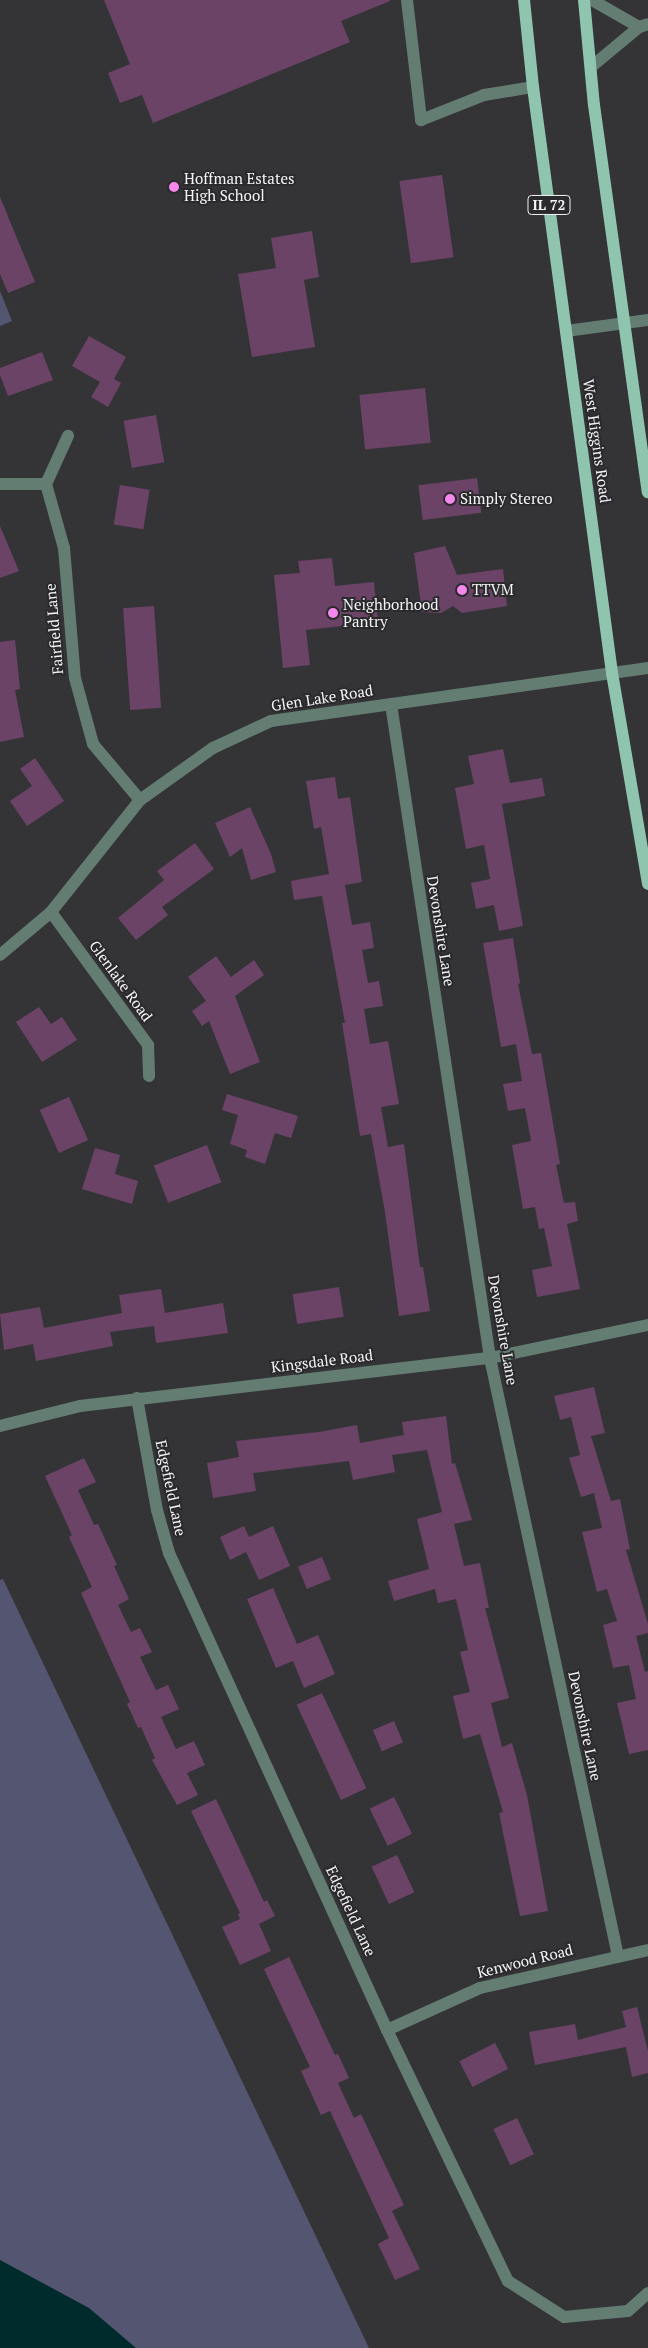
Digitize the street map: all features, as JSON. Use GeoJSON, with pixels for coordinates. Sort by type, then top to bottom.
{"type":"FeatureCollection","features":[{"type":"Feature","properties":{"kind":"main road","name":"West Higgins Road"},"geometry":{"type":"LineString","coordinates":[[524,0],[533,87],[612,673],[648,884]]}},
{"type":"Feature","properties":{"kind":"main road"},"geometry":{"type":"LineString","coordinates":[[584,0],[591,66],[648,492]]}},
{"type":"Feature","properties":{"kind":"street"},"geometry":{"type":"LineString","coordinates":[[407,0],[421,120],[484,95],[533,87]]}},
{"type":"Feature","properties":{"kind":"street"},"geometry":{"type":"LineString","coordinates":[[591,66],[643,26],[592,0]]}},
{"type":"Feature","properties":{"kind":"street"},"geometry":{"type":"LineString","coordinates":[[566,331],[648,320]]}},
{"type":"Feature","properties":{"kind":"street"},"geometry":{"type":"LineString","coordinates":[[0,484],[46,484],[68,436]]}},
{"type":"Feature","properties":{"kind":"street","name":"Fairfield Lane"},"geometry":{"type":"LineString","coordinates":[[46,484],[64,548],[75,678],[93,744],[140,800]]}},
{"type":"Feature","properties":{"kind":"street","name":"Glen Lake Road"},"geometry":{"type":"LineString","coordinates":[[0,955],[51,912],[140,800],[212,748],[271,721],[648,668]]}},
{"type":"Feature","properties":{"kind":"street","name":"Devonshire Lane"},"geometry":{"type":"LineString","coordinates":[[391,704],[490,1358],[618,1956]]}},
{"type":"Feature","properties":{"kind":"street","name":"Glenlake Road"},"geometry":{"type":"LineString","coordinates":[[51,912],[148,1046],[149,1076]]}},
{"type":"Feature","properties":{"kind":"street","name":"Kingsdale Road"},"geometry":{"type":"LineString","coordinates":[[0,1426],[54,1411],[137,1398],[490,1358],[648,1326]]}},
{"type":"Feature","properties":{"kind":"street","name":"Edgefield Lane"},"geometry":{"type":"LineString","coordinates":[[137,1398],[157,1510],[169,1552],[388,2030],[508,2281],[564,2317],[628,2311],[648,2293]]}},
{"type":"Feature","properties":{"kind":"street","name":"Kenwood Road"},"geometry":{"type":"LineString","coordinates":[[388,2030],[480,1988],[648,1950]]}},
{"type":"Feature","properties":{"kind":"shaded area"},"geometry":{"type":"Polygon","coordinates":[[[0,291],[12,321],[0,326],[0,291]]]}},
{"type":"Feature","properties":{"kind":"shaded area"},"geometry":{"type":"Polygon","coordinates":[[[3,1579],[369,2348],[0,2348],[0,1580],[3,1579]]]}},
{"type":"Feature","properties":{"kind":"shaded area"},"geometry":{"type":"Polygon","coordinates":[[[0,2260],[89,2308],[136,2348],[0,2348],[0,2260]]]}},
{"type":"Feature","properties":{"kind":"building"},"geometry":{"type":"Polygon","coordinates":[[[104,0],[390,1],[341,21],[350,42],[153,123],[142,95],[120,103],[108,73],[130,64],[104,0]]]}},
{"type":"Feature","properties":{"kind":"building"},"geometry":{"type":"Polygon","coordinates":[[[442,175],[454,257],[411,263],[399,181],[442,175]]]}},
{"type":"Feature","properties":{"kind":"building"},"geometry":{"type":"Polygon","coordinates":[[[0,197],[35,282],[8,293],[0,274],[0,197]]]}},
{"type":"Feature","properties":{"kind":"building"},"geometry":{"type":"Polygon","coordinates":[[[312,231],[319,277],[304,280],[315,347],[252,357],[238,274],[276,268],[271,238],[312,231]]]}},
{"type":"Feature","properties":{"kind":"building"},"geometry":{"type":"Polygon","coordinates":[[[89,336],[126,357],[114,379],[121,383],[108,407],[91,397],[100,382],[72,366],[89,336]]]}},
{"type":"Feature","properties":{"kind":"building"},"geometry":{"type":"Polygon","coordinates":[[[42,352],[53,380],[8,396],[0,375],[0,368],[42,352]]]}},
{"type":"Feature","properties":{"kind":"building"},"geometry":{"type":"Polygon","coordinates":[[[425,388],[431,443],[365,450],[359,395],[425,388]]]}},
{"type":"Feature","properties":{"kind":"building"},"geometry":{"type":"Polygon","coordinates":[[[156,415],[164,462],[132,468],[124,421],[156,415]]]}},
{"type":"Feature","properties":{"kind":"building","name":"Simply Stereo"},"geometry":{"type":"Polygon","coordinates":[[[477,478],[481,513],[423,520],[418,485],[477,478]]]}},
{"type":"Feature","properties":{"kind":"building"},"geometry":{"type":"Polygon","coordinates":[[[120,485],[150,490],[143,529],[114,525],[120,485]]]}},
{"type":"Feature","properties":{"kind":"building"},"geometry":{"type":"Polygon","coordinates":[[[0,526],[19,571],[0,578],[0,526]]]}},
{"type":"Feature","properties":{"kind":"building","name":"TTVM"},"geometry":{"type":"Polygon","coordinates":[[[445,546],[457,575],[503,569],[507,606],[462,613],[453,606],[441,613],[422,612],[414,553],[445,546]]]}},
{"type":"Feature","properties":{"kind":"building"},"geometry":{"type":"Polygon","coordinates":[[[332,558],[335,586],[374,582],[378,622],[306,630],[310,665],[283,668],[274,575],[300,573],[298,561],[332,558]]]}},
{"type":"Feature","properties":{"kind":"building"},"geometry":{"type":"Polygon","coordinates":[[[154,606],[161,708],[130,710],[123,608],[154,606]]]}},
{"type":"Feature","properties":{"kind":"building"},"geometry":{"type":"Polygon","coordinates":[[[15,640],[20,689],[15,690],[24,737],[0,742],[0,642],[15,640]]]}},
{"type":"Feature","properties":{"kind":"building"},"geometry":{"type":"Polygon","coordinates":[[[503,749],[510,783],[542,778],[545,796],[502,804],[523,926],[499,931],[494,905],[476,909],[471,883],[490,879],[484,845],[466,849],[455,788],[474,784],[468,756],[503,749]]]}},
{"type":"Feature","properties":{"kind":"building"},"geometry":{"type":"Polygon","coordinates":[[[35,758],[64,801],[27,826],[10,801],[32,786],[20,769],[35,758]]]}},
{"type":"Feature","properties":{"kind":"building"},"geometry":{"type":"Polygon","coordinates":[[[335,777],[338,799],[350,797],[362,882],[345,885],[352,925],[370,922],[374,948],[362,950],[368,983],[379,981],[383,1006],[364,1009],[370,1044],[388,1041],[399,1104],[381,1107],[388,1147],[404,1144],[420,1267],[423,1267],[430,1311],[399,1316],[385,1212],[371,1134],[360,1136],[342,1023],[345,1023],[322,896],[294,900],[291,881],[329,874],[321,827],[314,829],[306,781],[335,777]]]}},
{"type":"Feature","properties":{"kind":"building"},"geometry":{"type":"Polygon","coordinates":[[[250,807],[271,854],[276,872],[251,880],[242,848],[230,857],[215,823],[250,807]]]}},
{"type":"Feature","properties":{"kind":"building"},"geometry":{"type":"Polygon","coordinates":[[[195,843],[214,869],[162,907],[168,915],[136,940],[118,918],[164,880],[157,871],[195,843]]]}},
{"type":"Feature","properties":{"kind":"building"},"geometry":{"type":"Polygon","coordinates":[[[513,938],[520,983],[518,984],[532,1054],[541,1053],[560,1164],[556,1165],[564,1203],[575,1202],[578,1221],[567,1224],[580,1289],[537,1297],[532,1270],[552,1266],[544,1228],[539,1229],[535,1207],[523,1209],[512,1145],[531,1141],[525,1108],[508,1111],[503,1084],[522,1081],[516,1044],[501,1047],[483,943],[513,938]]]}},
{"type":"Feature","properties":{"kind":"building"},"geometry":{"type":"Polygon","coordinates":[[[216,956],[231,977],[254,960],[264,975],[235,996],[260,1062],[230,1074],[209,1021],[202,1026],[192,1011],[206,1001],[188,977],[216,956]]]}},
{"type":"Feature","properties":{"kind":"building"},"geometry":{"type":"Polygon","coordinates":[[[39,1007],[51,1024],[62,1017],[77,1040],[42,1062],[16,1022],[39,1007]]]}},
{"type":"Feature","properties":{"kind":"building"},"geometry":{"type":"Polygon","coordinates":[[[227,1094],[298,1116],[291,1138],[275,1133],[265,1164],[245,1157],[247,1150],[230,1144],[238,1115],[222,1110],[227,1094]]]}},
{"type":"Feature","properties":{"kind":"building"},"geometry":{"type":"Polygon","coordinates":[[[69,1097],[88,1140],[59,1153],[40,1110],[69,1097]]]}},
{"type":"Feature","properties":{"kind":"building"},"geometry":{"type":"Polygon","coordinates":[[[207,1145],[221,1182],[168,1203],[154,1165],[207,1145]]]}},
{"type":"Feature","properties":{"kind":"building"},"geometry":{"type":"Polygon","coordinates":[[[95,1148],[120,1155],[115,1174],[138,1181],[132,1204],[82,1189],[95,1148]]]}},
{"type":"Feature","properties":{"kind":"building"},"geometry":{"type":"Polygon","coordinates":[[[339,1287],[344,1317],[297,1324],[293,1294],[339,1287]]]}},
{"type":"Feature","properties":{"kind":"building"},"geometry":{"type":"Polygon","coordinates":[[[161,1289],[165,1313],[223,1303],[228,1333],[156,1343],[154,1326],[110,1332],[113,1346],[36,1361],[33,1344],[4,1350],[0,1314],[40,1307],[44,1328],[122,1313],[119,1295],[161,1289]]]}},
{"type":"Feature","properties":{"kind":"building"},"geometry":{"type":"Polygon","coordinates":[[[594,1387],[605,1433],[591,1436],[611,1501],[620,1499],[630,1549],[626,1550],[648,1624],[648,1633],[636,1636],[645,1672],[648,1671],[648,1750],[629,1754],[617,1703],[636,1699],[629,1665],[613,1668],[603,1625],[617,1621],[607,1589],[597,1592],[582,1532],[602,1528],[594,1493],[581,1497],[569,1458],[580,1455],[571,1417],[560,1420],[554,1396],[594,1387]]]}},
{"type":"Feature","properties":{"kind":"building"},"geometry":{"type":"Polygon","coordinates":[[[446,1416],[452,1464],[455,1463],[472,1520],[454,1524],[464,1566],[480,1563],[489,1608],[485,1608],[509,1698],[491,1703],[502,1747],[512,1743],[527,1795],[548,1911],[520,1916],[499,1813],[503,1812],[480,1734],[463,1739],[453,1696],[470,1692],[460,1652],[468,1650],[456,1599],[438,1603],[435,1589],[394,1601],[388,1581],[429,1569],[417,1519],[442,1512],[427,1450],[392,1455],[395,1472],[353,1480],[349,1461],[253,1473],[256,1491],[213,1498],[207,1463],[239,1457],[236,1441],[319,1432],[357,1425],[360,1443],[404,1435],[402,1422],[446,1416]]]}},
{"type":"Feature","properties":{"kind":"building"},"geometry":{"type":"Polygon","coordinates":[[[84,1458],[96,1482],[78,1490],[94,1525],[98,1524],[117,1565],[114,1566],[129,1599],[118,1605],[131,1632],[140,1628],[152,1652],[140,1657],[156,1690],[168,1685],[179,1709],[161,1717],[176,1749],[194,1741],[205,1765],[187,1773],[198,1795],[177,1805],[152,1760],[155,1758],[141,1727],[138,1728],[127,1704],[130,1702],[81,1593],[92,1587],[69,1537],[72,1535],[45,1476],[84,1458]]]}},
{"type":"Feature","properties":{"kind":"building"},"geometry":{"type":"Polygon","coordinates":[[[244,1526],[249,1537],[273,1526],[290,1566],[259,1580],[246,1552],[230,1560],[220,1537],[244,1526]]]}},
{"type":"Feature","properties":{"kind":"building"},"geometry":{"type":"Polygon","coordinates":[[[322,1557],[331,1579],[307,1589],[298,1567],[322,1557]]]}},
{"type":"Feature","properties":{"kind":"building"},"geometry":{"type":"Polygon","coordinates":[[[273,1588],[297,1644],[318,1635],[335,1674],[304,1688],[293,1661],[276,1668],[247,1599],[273,1588]]]}},
{"type":"Feature","properties":{"kind":"building"},"geometry":{"type":"Polygon","coordinates":[[[322,1693],[366,1788],[341,1800],[297,1705],[322,1693]]]}},
{"type":"Feature","properties":{"kind":"building"},"geometry":{"type":"Polygon","coordinates":[[[394,1721],[403,1742],[382,1751],[373,1730],[394,1721]]]}},
{"type":"Feature","properties":{"kind":"building"},"geometry":{"type":"Polygon","coordinates":[[[394,1797],[412,1834],[388,1846],[370,1809],[394,1797]]]}},
{"type":"Feature","properties":{"kind":"building"},"geometry":{"type":"Polygon","coordinates":[[[216,1799],[264,1902],[267,1900],[275,1916],[259,1924],[271,1951],[240,1965],[222,1927],[240,1919],[238,1914],[240,1913],[191,1811],[216,1799]]]}},
{"type":"Feature","properties":{"kind":"building"},"geometry":{"type":"Polygon","coordinates":[[[397,1855],[414,1892],[389,1904],[372,1867],[397,1855]]]}},
{"type":"Feature","properties":{"kind":"building"},"geometry":{"type":"Polygon","coordinates":[[[289,1957],[335,2055],[338,2054],[349,2078],[338,2083],[354,2118],[361,2114],[404,2205],[392,2211],[420,2269],[395,2280],[378,2244],[389,2238],[330,2111],[321,2115],[301,2071],[310,2067],[264,1969],[289,1957]]]}},
{"type":"Feature","properties":{"kind":"building"},"geometry":{"type":"Polygon","coordinates":[[[637,2007],[648,2051],[648,2073],[632,2077],[626,2047],[535,2065],[529,2032],[575,2024],[578,2040],[626,2027],[622,2011],[637,2007]]]}},
{"type":"Feature","properties":{"kind":"building"},"geometry":{"type":"Polygon","coordinates":[[[495,2043],[508,2069],[473,2087],[459,2061],[495,2043]]]}},
{"type":"Feature","properties":{"kind":"building"},"geometry":{"type":"Polygon","coordinates":[[[517,2118],[534,2154],[510,2165],[493,2129],[517,2118]]]}},
{"type":"Feature","properties":{"kind":"place","name":"Hoffman Estates High School"},"geometry":{"type":"Point","coordinates":[174,187]}},
{"type":"Feature","properties":{"kind":"place","name":"Simply Stereo"},"geometry":{"type":"Point","coordinates":[450,499]}},
{"type":"Feature","properties":{"kind":"place","name":"TTVM"},"geometry":{"type":"Point","coordinates":[462,590]}},
{"type":"Feature","properties":{"kind":"place","name":"Neighborhood Pantry"},"geometry":{"type":"Point","coordinates":[333,613]}}]}
